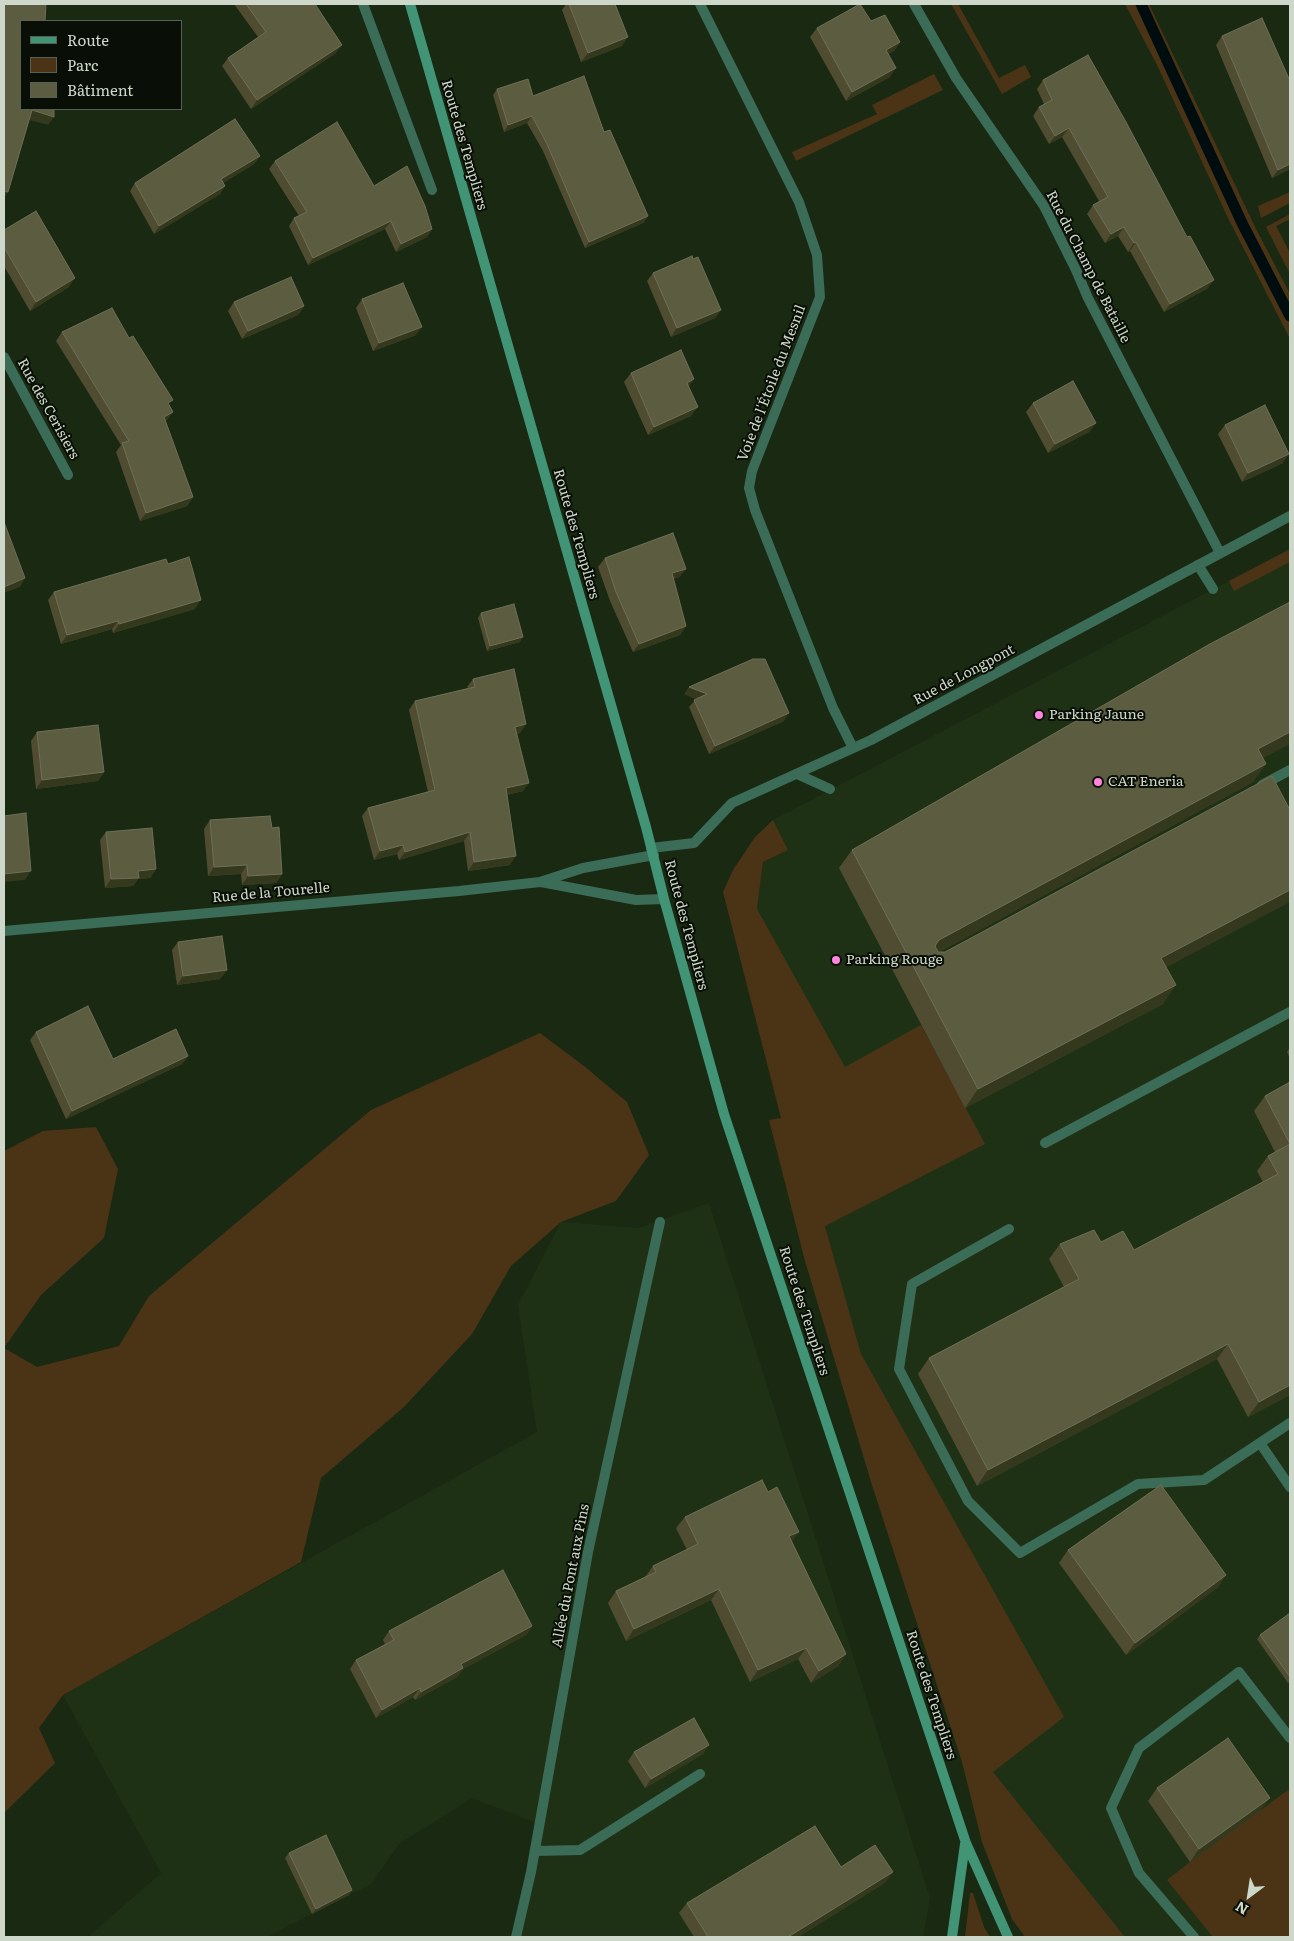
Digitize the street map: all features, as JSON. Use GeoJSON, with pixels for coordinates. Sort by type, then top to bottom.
{"type":"FeatureCollection","features":[{"type":"Feature","properties":{"kind":"main road","name":"Route des Templiers"},"geometry":{"type":"LineString","coordinates":[[410,4],[652,852],[724,1114],[966,1843],[1008,1937]]}},
{"type":"Feature","properties":{"kind":"main road","name":"Route des Templiers"},"geometry":{"type":"LineString","coordinates":[[952,1937],[966,1843]]}},
{"type":"Feature","properties":{"kind":"street"},"geometry":{"type":"LineString","coordinates":[[363,4],[432,190]]}},
{"type":"Feature","properties":{"kind":"street","name":"Voie de l'Étoile du Mesnil"},"geometry":{"type":"LineString","coordinates":[[700,4],[799,202],[817,255],[820,297],[752,471],[750,488],[755,510],[832,708],[853,748]]}},
{"type":"Feature","properties":{"kind":"street","name":"Rue du Champ de Bataille"},"geometry":{"type":"LineString","coordinates":[[914,4],[956,78],[1044,206],[1092,306],[1220,553]]}},
{"type":"Feature","properties":{"kind":"street","name":"Rue des Cerisiers"},"geometry":{"type":"LineString","coordinates":[[4,357],[68,475]]}},
{"type":"Feature","properties":{"kind":"street","name":"Rue de Longpont"},"geometry":{"type":"LineString","coordinates":[[652,852],[694,843],[732,803],[853,748],[1290,516]]}},
{"type":"Feature","properties":{"kind":"street"},"geometry":{"type":"LineString","coordinates":[[1198,565],[1213,589]]}},
{"type":"Feature","properties":{"kind":"street"},"geometry":{"type":"LineString","coordinates":[[1256,788],[1290,770]]}},
{"type":"Feature","properties":{"kind":"street"},"geometry":{"type":"LineString","coordinates":[[797,774],[830,790]]}},
{"type":"Feature","properties":{"kind":"street","name":"Rue de la Tourelle"},"geometry":{"type":"LineString","coordinates":[[4,931],[459,891],[540,882],[583,868],[652,852]]}},
{"type":"Feature","properties":{"kind":"street","name":"Rue de la Tourelle"},"geometry":{"type":"LineString","coordinates":[[540,882],[636,900],[664,899]]}},
{"type":"Feature","properties":{"kind":"street"},"geometry":{"type":"LineString","coordinates":[[1045,1143],[1290,1012]]}},
{"type":"Feature","properties":{"kind":"street","name":"Allée du Pont aux Pins"},"geometry":{"type":"LineString","coordinates":[[516,1937],[535,1851],[588,1552],[660,1222]]}},
{"type":"Feature","properties":{"kind":"street"},"geometry":{"type":"LineString","coordinates":[[1009,1229],[912,1284],[899,1369],[968,1501],[1020,1554],[1138,1484],[1204,1480],[1290,1423]]}},
{"type":"Feature","properties":{"kind":"street"},"geometry":{"type":"LineString","coordinates":[[1260,1443],[1290,1487]]}},
{"type":"Feature","properties":{"kind":"street"},"geometry":{"type":"LineString","coordinates":[[1194,1937],[1139,1873],[1111,1808],[1139,1748],[1240,1672],[1290,1738]]}},
{"type":"Feature","properties":{"kind":"street"},"geometry":{"type":"LineString","coordinates":[[535,1851],[580,1850],[700,1774]]}},
{"type":"Feature","properties":{"kind":"shaded area"},"geometry":{"type":"Polygon","coordinates":[[[1290,549],[1290,1937],[1125,1937],[980,1757],[825,1226],[757,909],[763,862],[788,850],[773,820],[1290,549]]]}},
{"type":"Feature","properties":{"kind":"shaded area"},"geometry":{"type":"Polygon","coordinates":[[[709,1203],[930,1898],[923,1937],[516,1937],[535,1851],[534,1822],[472,1798],[399,1844],[371,1884],[266,1937],[88,1937],[161,1873],[63,1695],[537,1432],[518,1305],[561,1222],[639,1228],[709,1203]]]}},
{"type":"Feature","properties":{"kind":"green space"},"geometry":{"type":"Polygon","coordinates":[[[951,4],[958,4],[999,78],[1025,65],[1031,77],[1002,94],[951,4]]]}},
{"type":"Feature","properties":{"kind":"green space"},"geometry":{"type":"Polygon","coordinates":[[[1125,4],[1149,4],[1256,229],[1290,294],[1290,339],[1228,218],[1157,65],[1125,4]]]}},
{"type":"Feature","properties":{"kind":"green space"},"geometry":{"type":"Polygon","coordinates":[[[934,74],[943,90],[796,161],[792,152],[877,114],[872,105],[934,74]]]}},
{"type":"Feature","properties":{"kind":"green space"},"geometry":{"type":"Polygon","coordinates":[[[1290,192],[1290,203],[1261,218],[1258,206],[1290,192]]]}},
{"type":"Feature","properties":{"kind":"green space"},"geometry":{"type":"Polygon","coordinates":[[[1290,214],[1290,219],[1276,226],[1290,253],[1290,274],[1266,227],[1290,214]]]}},
{"type":"Feature","properties":{"kind":"green space"},"geometry":{"type":"Polygon","coordinates":[[[1290,549],[1290,562],[1234,591],[1229,581],[1290,549]]]}},
{"type":"Feature","properties":{"kind":"green space"},"geometry":{"type":"Polygon","coordinates":[[[773,820],[788,850],[763,862],[757,909],[845,1067],[921,1025],[985,1144],[825,1226],[861,1354],[1064,1717],[993,1772],[1125,1937],[1025,1937],[1012,1919],[982,1842],[962,1762],[871,1482],[805,1261],[769,1120],[781,1118],[723,892],[733,870],[755,837],[773,820]]]}},
{"type":"Feature","properties":{"kind":"green space"},"geometry":{"type":"Polygon","coordinates":[[[540,1033],[627,1102],[649,1155],[616,1201],[561,1222],[511,1266],[472,1334],[404,1407],[321,1478],[301,1562],[63,1695],[39,1728],[55,1763],[4,1813],[4,1348],[37,1367],[119,1346],[149,1296],[371,1110],[540,1033]]]}},
{"type":"Feature","properties":{"kind":"green space"},"geometry":{"type":"Polygon","coordinates":[[[96,1127],[118,1169],[104,1238],[41,1295],[4,1348],[4,1151],[43,1131],[96,1127]]]}},
{"type":"Feature","properties":{"kind":"green space"},"geometry":{"type":"Polygon","coordinates":[[[1288,1790],[1290,1793],[1290,1937],[1213,1937],[1167,1880],[1288,1790]]]}},
{"type":"Feature","properties":{"kind":"green space"},"geometry":{"type":"Polygon","coordinates":[[[970,1893],[973,1893],[984,1927],[990,1937],[965,1937],[970,1893]]]}},
{"type":"Feature","properties":{"kind":"building"},"geometry":{"type":"Polygon","coordinates":[[[4,4],[46,4],[45,20],[20,20],[20,110],[32,110],[8,192],[4,191],[4,4]]]}},
{"type":"Feature","properties":{"kind":"building"},"geometry":{"type":"Polygon","coordinates":[[[246,4],[315,4],[342,45],[257,100],[228,58],[266,32],[246,4]]]}},
{"type":"Feature","properties":{"kind":"building"},"geometry":{"type":"Polygon","coordinates":[[[569,4],[615,4],[628,37],[588,53],[569,4]]]}},
{"type":"Feature","properties":{"kind":"building"},"geometry":{"type":"Polygon","coordinates":[[[860,4],[871,21],[885,15],[900,42],[886,50],[896,68],[852,92],[817,28],[860,4]]]}},
{"type":"Feature","properties":{"kind":"building"},"geometry":{"type":"Polygon","coordinates":[[[1262,18],[1290,81],[1290,164],[1278,170],[1222,36],[1262,18]]]}},
{"type":"Feature","properties":{"kind":"building"},"geometry":{"type":"Polygon","coordinates":[[[1088,55],[1187,237],[1190,236],[1214,280],[1170,304],[1136,242],[1134,243],[1124,227],[1111,234],[1093,205],[1108,197],[1069,128],[1055,136],[1039,107],[1052,100],[1043,80],[1088,55]]]}},
{"type":"Feature","properties":{"kind":"building"},"geometry":{"type":"Polygon","coordinates":[[[584,76],[604,132],[610,130],[648,216],[589,242],[547,144],[532,116],[508,125],[497,89],[528,79],[533,96],[584,76]]]}},
{"type":"Feature","properties":{"kind":"building"},"geometry":{"type":"Polygon","coordinates":[[[32,110],[54,110],[54,117],[32,110]]]}},
{"type":"Feature","properties":{"kind":"building"},"geometry":{"type":"Polygon","coordinates":[[[235,119],[260,156],[221,179],[225,186],[159,226],[135,183],[235,119]]]}},
{"type":"Feature","properties":{"kind":"building"},"geometry":{"type":"Polygon","coordinates":[[[337,122],[374,186],[407,166],[425,206],[432,229],[401,244],[391,221],[313,258],[294,218],[307,212],[275,161],[337,122]]]}},
{"type":"Feature","properties":{"kind":"building"},"geometry":{"type":"Polygon","coordinates":[[[36,211],[75,278],[36,302],[4,247],[4,230],[36,211]]]}},
{"type":"Feature","properties":{"kind":"building"},"geometry":{"type":"Polygon","coordinates":[[[692,256],[693,259],[698,257],[721,310],[677,328],[653,273],[692,256]]]}},
{"type":"Feature","properties":{"kind":"building"},"geometry":{"type":"Polygon","coordinates":[[[291,277],[304,306],[248,331],[234,302],[291,277]]]}},
{"type":"Feature","properties":{"kind":"building"},"geometry":{"type":"Polygon","coordinates":[[[403,283],[422,327],[379,343],[362,299],[403,283]]]}},
{"type":"Feature","properties":{"kind":"building"},"geometry":{"type":"Polygon","coordinates":[[[112,308],[129,338],[133,336],[173,400],[168,403],[173,412],[164,417],[193,497],[146,513],[122,443],[129,441],[62,332],[112,308]]]}},
{"type":"Feature","properties":{"kind":"building"},"geometry":{"type":"Polygon","coordinates":[[[681,350],[694,379],[687,383],[698,407],[654,427],[631,373],[681,350]]]}},
{"type":"Feature","properties":{"kind":"building"},"geometry":{"type":"Polygon","coordinates":[[[1073,381],[1096,423],[1055,444],[1033,403],[1073,381]]]}},
{"type":"Feature","properties":{"kind":"building"},"geometry":{"type":"Polygon","coordinates":[[[1265,405],[1289,454],[1248,473],[1225,425],[1265,405]]]}},
{"type":"Feature","properties":{"kind":"building"},"geometry":{"type":"Polygon","coordinates":[[[4,522],[25,578],[4,587],[4,522]]]}},
{"type":"Feature","properties":{"kind":"building"},"geometry":{"type":"Polygon","coordinates":[[[673,533],[686,569],[672,573],[686,626],[639,644],[616,592],[605,558],[673,533]]]}},
{"type":"Feature","properties":{"kind":"building"},"geometry":{"type":"Polygon","coordinates":[[[189,557],[201,600],[119,624],[118,621],[67,635],[54,592],[166,559],[168,564],[189,557]]]}},
{"type":"Feature","properties":{"kind":"building"},"geometry":{"type":"Polygon","coordinates":[[[1290,602],[1290,732],[1258,749],[1266,764],[939,940],[935,946],[938,952],[945,952],[1272,776],[1290,810],[1290,890],[1161,958],[1176,985],[978,1089],[852,850],[1208,645],[1290,602]]]}},
{"type":"Feature","properties":{"kind":"building"},"geometry":{"type":"Polygon","coordinates":[[[514,604],[523,637],[490,646],[481,613],[514,604]]]}},
{"type":"Feature","properties":{"kind":"building"},"geometry":{"type":"Polygon","coordinates":[[[753,659],[765,659],[789,713],[715,746],[694,700],[707,694],[689,687],[753,659]]]}},
{"type":"Feature","properties":{"kind":"building"},"geometry":{"type":"Polygon","coordinates":[[[514,669],[526,724],[515,727],[529,783],[506,788],[516,856],[474,862],[470,832],[405,852],[403,845],[380,851],[368,808],[435,790],[415,701],[475,687],[473,679],[514,669]]]}},
{"type":"Feature","properties":{"kind":"building"},"geometry":{"type":"Polygon","coordinates":[[[98,725],[104,772],[42,780],[37,732],[98,725]]]}},
{"type":"Feature","properties":{"kind":"building"},"geometry":{"type":"Polygon","coordinates":[[[26,813],[31,871],[4,874],[4,816],[26,813]]]}},
{"type":"Feature","properties":{"kind":"building"},"geometry":{"type":"Polygon","coordinates":[[[270,816],[272,828],[279,827],[282,874],[248,876],[247,865],[214,867],[210,820],[270,816]]]}},
{"type":"Feature","properties":{"kind":"building"},"geometry":{"type":"Polygon","coordinates":[[[152,828],[156,869],[138,871],[139,878],[111,879],[106,832],[152,828]]]}},
{"type":"Feature","properties":{"kind":"building"},"geometry":{"type":"Polygon","coordinates":[[[222,936],[227,970],[183,976],[178,942],[222,936]]]}},
{"type":"Feature","properties":{"kind":"building"},"geometry":{"type":"Polygon","coordinates":[[[88,1006],[113,1059],[176,1029],[188,1056],[72,1111],[36,1032],[88,1006]]]}},
{"type":"Feature","properties":{"kind":"building"},"geometry":{"type":"Polygon","coordinates":[[[1290,1082],[1290,1144],[1265,1096],[1290,1082]]]}},
{"type":"Feature","properties":{"kind":"building"},"geometry":{"type":"Polygon","coordinates":[[[1290,1144],[1290,1385],[1259,1402],[1228,1344],[988,1470],[929,1358],[1079,1279],[1060,1244],[1094,1230],[1101,1242],[1123,1231],[1134,1250],[1278,1174],[1268,1156],[1290,1144]]]}},
{"type":"Feature","properties":{"kind":"building"},"geometry":{"type":"Polygon","coordinates":[[[762,1480],[768,1492],[777,1487],[799,1532],[789,1536],[846,1654],[819,1671],[806,1648],[758,1670],[719,1589],[634,1629],[616,1591],[656,1572],[653,1566],[698,1544],[685,1517],[762,1480]]]}},
{"type":"Feature","properties":{"kind":"building"},"geometry":{"type":"Polygon","coordinates":[[[1161,1485],[1226,1575],[1135,1643],[1068,1550],[1161,1485]]]}},
{"type":"Feature","properties":{"kind":"building"},"geometry":{"type":"Polygon","coordinates":[[[503,1570],[532,1626],[461,1664],[463,1668],[421,1692],[420,1688],[382,1710],[356,1660],[394,1640],[389,1631],[503,1570]]]}},
{"type":"Feature","properties":{"kind":"building"},"geometry":{"type":"Polygon","coordinates":[[[1290,1613],[1290,1677],[1260,1635],[1290,1613]]]}},
{"type":"Feature","properties":{"kind":"building"},"geometry":{"type":"Polygon","coordinates":[[[694,1718],[709,1745],[651,1779],[634,1752],[694,1718]]]}},
{"type":"Feature","properties":{"kind":"building"},"geometry":{"type":"Polygon","coordinates":[[[1228,1738],[1270,1798],[1199,1849],[1157,1788],[1228,1738]]]}},
{"type":"Feature","properties":{"kind":"building"},"geometry":{"type":"Polygon","coordinates":[[[815,1826],[841,1867],[875,1845],[893,1872],[788,1937],[708,1937],[687,1903],[815,1826]]]}},
{"type":"Feature","properties":{"kind":"building"},"geometry":{"type":"Polygon","coordinates":[[[326,1835],[352,1890],[316,1909],[289,1853],[326,1835]]]}},
{"type":"Feature","properties":{"kind":"waterway"},"geometry":{"type":"LineString","coordinates":[[1141,4],[1242,223],[1290,316]]}},
{"type":"Feature","properties":{"kind":"place","name":"Parking Jaune"},"geometry":{"type":"Point","coordinates":[1039,715]}},
{"type":"Feature","properties":{"kind":"place","name":"CAT Eneria"},"geometry":{"type":"Point","coordinates":[1098,782]}},
{"type":"Feature","properties":{"kind":"place","name":"Parking Rouge"},"geometry":{"type":"Point","coordinates":[836,960]}}]}
